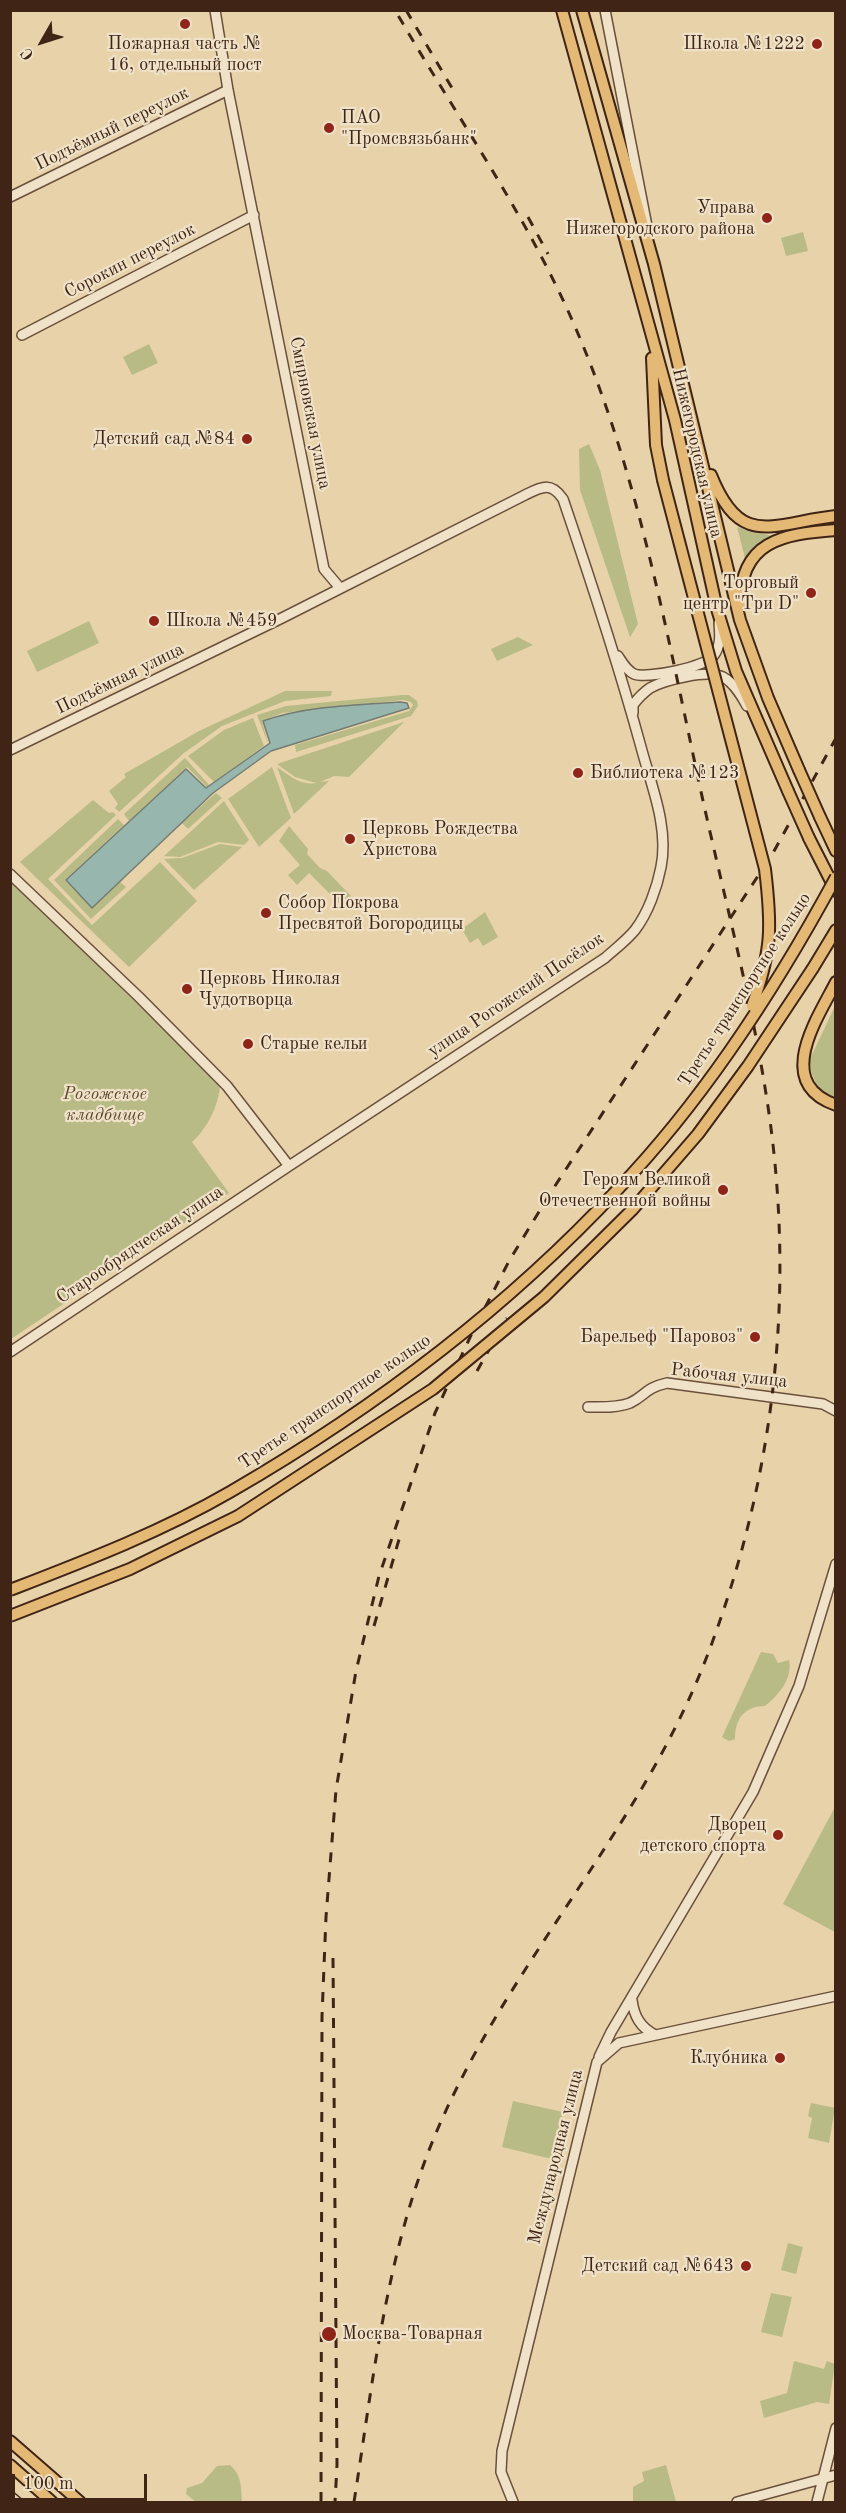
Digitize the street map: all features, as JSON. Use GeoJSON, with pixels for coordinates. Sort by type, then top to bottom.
{"type":"FeatureCollection","features":[{"type":"Feature","properties":{"kind":"main road","name":"Нижегородская улица"},"geometry":{"type":"LineString","coordinates":[[562,10],[675,420],[717,609],[736,671],[809,838],[836,891]]}},
{"type":"Feature","properties":{"kind":"main road","name":"Нижегородская улица"},"geometry":{"type":"LineString","coordinates":[[582,10],[654,264],[740,620],[768,698],[836,851]]}},
{"type":"Feature","properties":{"kind":"main road"},"geometry":{"type":"LineString","coordinates":[[647,320],[654,376],[656,445],[663,480],[765,869],[770,910],[770,941],[765,971],[752,1007],[726,1055]]}},
{"type":"Feature","properties":{"kind":"main road"},"geometry":{"type":"LineString","coordinates":[[699,446],[728,509],[747,524],[772,527],[836,516]]}},
{"type":"Feature","properties":{"kind":"main road"},"geometry":{"type":"LineString","coordinates":[[740,620],[740,590],[745,567],[759,551],[774,541],[812,531],[836,530]]}},
{"type":"Feature","properties":{"kind":"main road"},"geometry":{"type":"LineString","coordinates":[[820,817],[836,841]]}},
{"type":"Feature","properties":{"kind":"main road","name":"Третье транспортное кольцо"},"geometry":{"type":"LineString","coordinates":[[10,1590],[121,1546],[230,1493],[425,1364],[532,1276],[619,1189],[680,1117],[726,1055],[804,933],[836,877]]}},
{"type":"Feature","properties":{"kind":"main road"},"geometry":{"type":"LineString","coordinates":[[10,1616],[130,1569],[238,1516],[433,1389],[544,1297],[633,1209],[698,1134],[795,997],[836,930]]}},
{"type":"Feature","properties":{"kind":"main road"},"geometry":{"type":"LineString","coordinates":[[836,982],[807,1039],[802,1057],[802,1071],[817,1094],[836,1105]]}},
{"type":"Feature","properties":{"kind":"main road"},"geometry":{"type":"LineString","coordinates":[[10,2441],[80,2502]]}},
{"type":"Feature","properties":{"kind":"main road"},"geometry":{"type":"LineString","coordinates":[[10,2465],[52,2502]]}},
{"type":"Feature","properties":{"kind":"street","name":"Смирновская улица"},"geometry":{"type":"LineString","coordinates":[[215,10],[228,90],[324,569],[340,588]]}},
{"type":"Feature","properties":{"kind":"street"},"geometry":{"type":"LineString","coordinates":[[605,10],[654,264]]}},
{"type":"Feature","properties":{"kind":"street","name":"Подъёмный переулок"},"geometry":{"type":"LineString","coordinates":[[10,197],[228,90]]}},
{"type":"Feature","properties":{"kind":"street","name":"Сорокин переулок"},"geometry":{"type":"LineString","coordinates":[[22,335],[254,215]]}},
{"type":"Feature","properties":{"kind":"street","name":"улица Рогожский Посёлок"},"geometry":{"type":"LineString","coordinates":[[289,1166],[606,958],[635,930],[654,895],[663,849],[660,817],[615,652],[563,499],[557,490],[548,487],[525,495],[340,588]]}},
{"type":"Feature","properties":{"kind":"street","name":"Подъёмная улица"},"geometry":{"type":"LineString","coordinates":[[10,750],[340,588]]}},
{"type":"Feature","properties":{"kind":"street"},"geometry":{"type":"LineString","coordinates":[[615,652],[627,669],[634,674],[644,676],[708,661],[714,657],[720,640],[717,609]]}},
{"type":"Feature","properties":{"kind":"street"},"geometry":{"type":"LineString","coordinates":[[633,718],[633,705],[648,689],[657,684],[712,674],[728,680],[756,719]]}},
{"type":"Feature","properties":{"kind":"street"},"geometry":{"type":"LineString","coordinates":[[10,874],[227,1086],[289,1166]]}},
{"type":"Feature","properties":{"kind":"street","name":"Старообрядческая улица"},"geometry":{"type":"LineString","coordinates":[[10,1352],[289,1166]]}},
{"type":"Feature","properties":{"kind":"street","name":"Рабочая улица"},"geometry":{"type":"LineString","coordinates":[[588,1407],[615,1407],[631,1402],[654,1386],[667,1383],[823,1404],[836,1411]]}},
{"type":"Feature","properties":{"kind":"street"},"geometry":{"type":"LineString","coordinates":[[597,2062],[611,2032],[753,1792],[799,1686],[836,1564]]}},
{"type":"Feature","properties":{"kind":"street","name":"Международная улица"},"geometry":{"type":"LineString","coordinates":[[513,2502],[501,2472],[502,2451],[597,2062],[619,2043],[836,1996]]}},
{"type":"Feature","properties":{"kind":"street"},"geometry":{"type":"LineString","coordinates":[[632,2000],[634,2012],[639,2021],[644,2028],[655,2035]]}},
{"type":"Feature","properties":{"kind":"street"},"geometry":{"type":"LineString","coordinates":[[817,2502],[836,2428]]}},
{"type":"Feature","properties":{"kind":"street"},"geometry":{"type":"LineString","coordinates":[[737,2502],[836,2475]]}},
{"type":"Feature","properties":{"kind":"green space"},"geometry":{"type":"Polygon","coordinates":[[[803,232],[808,251],[786,256],[781,238],[803,232]]]}},
{"type":"Feature","properties":{"kind":"green space"},"geometry":{"type":"Polygon","coordinates":[[[149,344],[158,363],[132,375],[123,357],[149,344]]]}},
{"type":"Feature","properties":{"kind":"green space"},"geometry":{"type":"Polygon","coordinates":[[[589,444],[600,470],[638,624],[630,637],[580,490],[579,449],[589,444]]]}},
{"type":"Feature","properties":{"kind":"green space"},"geometry":{"type":"Polygon","coordinates":[[[737,527],[772,536],[753,548],[745,558],[737,527]]]}},
{"type":"Feature","properties":{"kind":"green space"},"geometry":{"type":"Polygon","coordinates":[[[89,621],[99,643],[37,672],[27,651],[89,621]]]}},
{"type":"Feature","properties":{"kind":"green space"},"geometry":{"type":"Polygon","coordinates":[[[518,637],[533,645],[497,661],[491,649],[518,637]]]}},
{"type":"Feature","properties":{"kind":"green space"},"geometry":{"type":"Polygon","coordinates":[[[285,691],[332,691],[331,696],[285,701],[222,726],[184,753],[119,812],[115,808],[118,804],[109,791],[126,777],[124,774],[199,731],[285,691]]]}},
{"type":"Feature","properties":{"kind":"green space"},"geometry":{"type":"Polygon","coordinates":[[[409,695],[417,701],[418,706],[411,716],[296,752],[295,745],[409,711],[413,705],[403,700],[282,713],[262,721],[268,743],[257,715],[286,706],[409,695]]]}},
{"type":"Feature","properties":{"kind":"green space"},"geometry":{"type":"Polygon","coordinates":[[[253,718],[264,746],[214,782],[188,756],[224,730],[253,718]]]}},
{"type":"Feature","properties":{"kind":"green space"},"geometry":{"type":"Polygon","coordinates":[[[404,722],[349,777],[334,776],[320,782],[329,781],[294,814],[277,767],[300,781],[316,783],[295,777],[277,764],[404,722]]]}},
{"type":"Feature","properties":{"kind":"green space"},"geometry":{"type":"Polygon","coordinates":[[[185,758],[209,785],[207,787],[187,767],[129,821],[124,814],[185,758]]]}},
{"type":"Feature","properties":{"kind":"green space"},"geometry":{"type":"Polygon","coordinates":[[[272,767],[291,818],[259,847],[228,799],[272,767]]]}},
{"type":"Feature","properties":{"kind":"green space"},"geometry":{"type":"Polygon","coordinates":[[[216,793],[222,798],[188,829],[182,823],[216,793]]]}},
{"type":"Feature","properties":{"kind":"green space"},"geometry":{"type":"Polygon","coordinates":[[[93,800],[109,813],[113,812],[116,815],[48,879],[92,925],[160,862],[197,901],[129,967],[20,862],[93,800]]]}},
{"type":"Feature","properties":{"kind":"green space"},"geometry":{"type":"Polygon","coordinates":[[[224,801],[249,840],[244,845],[218,842],[180,857],[164,856],[224,801]]]}},
{"type":"Feature","properties":{"kind":"green space"},"geometry":{"type":"Polygon","coordinates":[[[118,819],[124,825],[65,880],[92,908],[120,882],[126,887],[91,919],[54,880],[118,819]]]}},
{"type":"Feature","properties":{"kind":"green space"},"geometry":{"type":"Polygon","coordinates":[[[289,826],[308,849],[307,854],[351,896],[341,905],[309,873],[297,885],[288,875],[300,865],[279,841],[289,826]]]}},
{"type":"Feature","properties":{"kind":"green space"},"geometry":{"type":"Polygon","coordinates":[[[220,844],[242,847],[194,890],[164,859],[182,858],[220,844]]]}},
{"type":"Feature","properties":{"kind":"green space","name":"Рогожское кладбище"},"geometry":{"type":"Polygon","coordinates":[[[10,879],[220,1085],[211,1116],[203,1130],[192,1142],[229,1193],[11,1339],[10,879]]]}},
{"type":"Feature","properties":{"kind":"green space"},"geometry":{"type":"Polygon","coordinates":[[[485,912],[498,937],[483,946],[478,938],[470,943],[462,929],[485,912]]]}},
{"type":"Feature","properties":{"kind":"green space"},"geometry":{"type":"Polygon","coordinates":[[[835,1006],[835,1097],[824,1092],[816,1084],[809,1061],[835,1006]]]}},
{"type":"Feature","properties":{"kind":"green space"},"geometry":{"type":"Polygon","coordinates":[[[761,1652],[773,1654],[778,1663],[789,1660],[787,1680],[775,1697],[765,1706],[752,1708],[742,1715],[737,1725],[735,1739],[729,1741],[722,1737],[761,1652]]]}},
{"type":"Feature","properties":{"kind":"green space"},"geometry":{"type":"Polygon","coordinates":[[[836,1807],[835,1932],[783,1904],[836,1807]]]}},
{"type":"Feature","properties":{"kind":"green space"},"geometry":{"type":"Polygon","coordinates":[[[513,2101],[563,2112],[552,2159],[502,2147],[513,2101]]]}},
{"type":"Feature","properties":{"kind":"green space"},"geometry":{"type":"Polygon","coordinates":[[[811,2103],[835,2108],[829,2143],[808,2138],[812,2118],[808,2116],[811,2103]]]}},
{"type":"Feature","properties":{"kind":"green space"},"geometry":{"type":"Polygon","coordinates":[[[788,2243],[803,2247],[796,2274],[781,2270],[788,2243]]]}},
{"type":"Feature","properties":{"kind":"green space"},"geometry":{"type":"Polygon","coordinates":[[[771,2293],[792,2297],[782,2337],[761,2332],[771,2293]]]}},
{"type":"Feature","properties":{"kind":"green space"},"geometry":{"type":"Polygon","coordinates":[[[794,2361],[824,2369],[827,2361],[835,2364],[829,2404],[817,2402],[764,2418],[760,2401],[787,2393],[794,2361]]]}},
{"type":"Feature","properties":{"kind":"green space"},"geometry":{"type":"Polygon","coordinates":[[[230,2465],[239,2477],[242,2502],[196,2502],[186,2494],[187,2488],[202,2483],[217,2466],[230,2465]]]}},
{"type":"Feature","properties":{"kind":"green space"},"geometry":{"type":"Polygon","coordinates":[[[666,2465],[676,2502],[633,2502],[633,2487],[644,2481],[642,2472],[666,2465]]]}},
{"type":"Feature","properties":{"kind":"water"},"geometry":{"type":"Polygon","coordinates":[[[407,703],[409,708],[271,751],[213,793],[92,908],[66,880],[186,769],[206,788],[270,743],[263,721],[313,709],[407,703]]]}},
{"type":"Feature","properties":{"kind":"tram line"},"geometry":{"type":"LineString","coordinates":[[10,2489],[25,2502]]}},
{"type":"Feature","properties":{"kind":"railway"},"geometry":{"type":"LineString","coordinates":[[354,2502],[384,2311],[407,2217],[421,2171],[439,2126],[469,2064],[503,2005],[615,1833],[650,1774],[682,1714],[709,1651],[732,1584],[750,1516],[764,1448],[774,1379],[779,1310],[780,1240],[776,1170],[760,1059],[661,607],[634,496],[599,388],[560,293],[516,211],[395,10]]}},
{"type":"Feature","properties":{"kind":"railway"},"geometry":{"type":"LineString","coordinates":[[406,10],[452,88]]}},
{"type":"Feature","properties":{"kind":"railway"},"geometry":{"type":"LineString","coordinates":[[528,217],[548,254]]}},
{"type":"Feature","properties":{"kind":"railway"},"geometry":{"type":"LineString","coordinates":[[321,2502],[322,2016],[326,1917],[336,1790],[356,1671],[379,1576],[435,1413],[509,1261],[551,1192],[773,853],[836,738]]}},
{"type":"Feature","properties":{"kind":"railway"},"geometry":{"type":"LineString","coordinates":[[477,1371],[507,1318]]}},
{"type":"Feature","properties":{"kind":"railway"},"geometry":{"type":"LineString","coordinates":[[374,1626],[400,1536]]}},
{"type":"Feature","properties":{"kind":"railway"},"geometry":{"type":"LineString","coordinates":[[333,1958],[337,2465],[335,2502]]}},
{"type":"Feature","properties":{"kind":"place","name":"Пожарная часть № 16, отдельный пост"},"geometry":{"type":"Point","coordinates":[185,24]}},
{"type":"Feature","properties":{"kind":"place","name":"Школа №1222"},"geometry":{"type":"Point","coordinates":[817,44]}},
{"type":"Feature","properties":{"kind":"place","name":"ПАО \"Промсвязьбанк\""},"geometry":{"type":"Point","coordinates":[329,128]}},
{"type":"Feature","properties":{"kind":"place","name":"Управа Нижегородского района"},"geometry":{"type":"Point","coordinates":[767,218]}},
{"type":"Feature","properties":{"kind":"place","name":"Детский сад №84"},"geometry":{"type":"Point","coordinates":[247,439]}},
{"type":"Feature","properties":{"kind":"place","name":"Торговый центр \"Три D\""},"geometry":{"type":"Point","coordinates":[811,593]}},
{"type":"Feature","properties":{"kind":"place","name":"Школа №459"},"geometry":{"type":"Point","coordinates":[154,621]}},
{"type":"Feature","properties":{"kind":"place","name":"Библиотека №123"},"geometry":{"type":"Point","coordinates":[578,773]}},
{"type":"Feature","properties":{"kind":"place","name":"Церковь Рождества Христова"},"geometry":{"type":"Point","coordinates":[350,839]}},
{"type":"Feature","properties":{"kind":"place","name":"Собор Покрова Пресвятой Богородицы"},"geometry":{"type":"Point","coordinates":[266,913]}},
{"type":"Feature","properties":{"kind":"place","name":"Церковь Николая Чудотворца"},"geometry":{"type":"Point","coordinates":[187,989]}},
{"type":"Feature","properties":{"kind":"place","name":"Старые кельи"},"geometry":{"type":"Point","coordinates":[248,1044]}},
{"type":"Feature","properties":{"kind":"place","name":"Героям Великой Отечественной войны"},"geometry":{"type":"Point","coordinates":[723,1190]}},
{"type":"Feature","properties":{"kind":"place","name":"Барельеф \"Паровоз\""},"geometry":{"type":"Point","coordinates":[755,1337]}},
{"type":"Feature","properties":{"kind":"place","name":"Дворец детского спорта"},"geometry":{"type":"Point","coordinates":[778,1835]}},
{"type":"Feature","properties":{"kind":"place","name":"Клубника"},"geometry":{"type":"Point","coordinates":[780,2058]}},
{"type":"Feature","properties":{"kind":"place","name":"Детский сад №643"},"geometry":{"type":"Point","coordinates":[746,2266]}},
{"type":"Feature","properties":{"kind":"place","name":"Москва-Товарная"},"geometry":{"type":"Point","coordinates":[329,2334]}}]}
